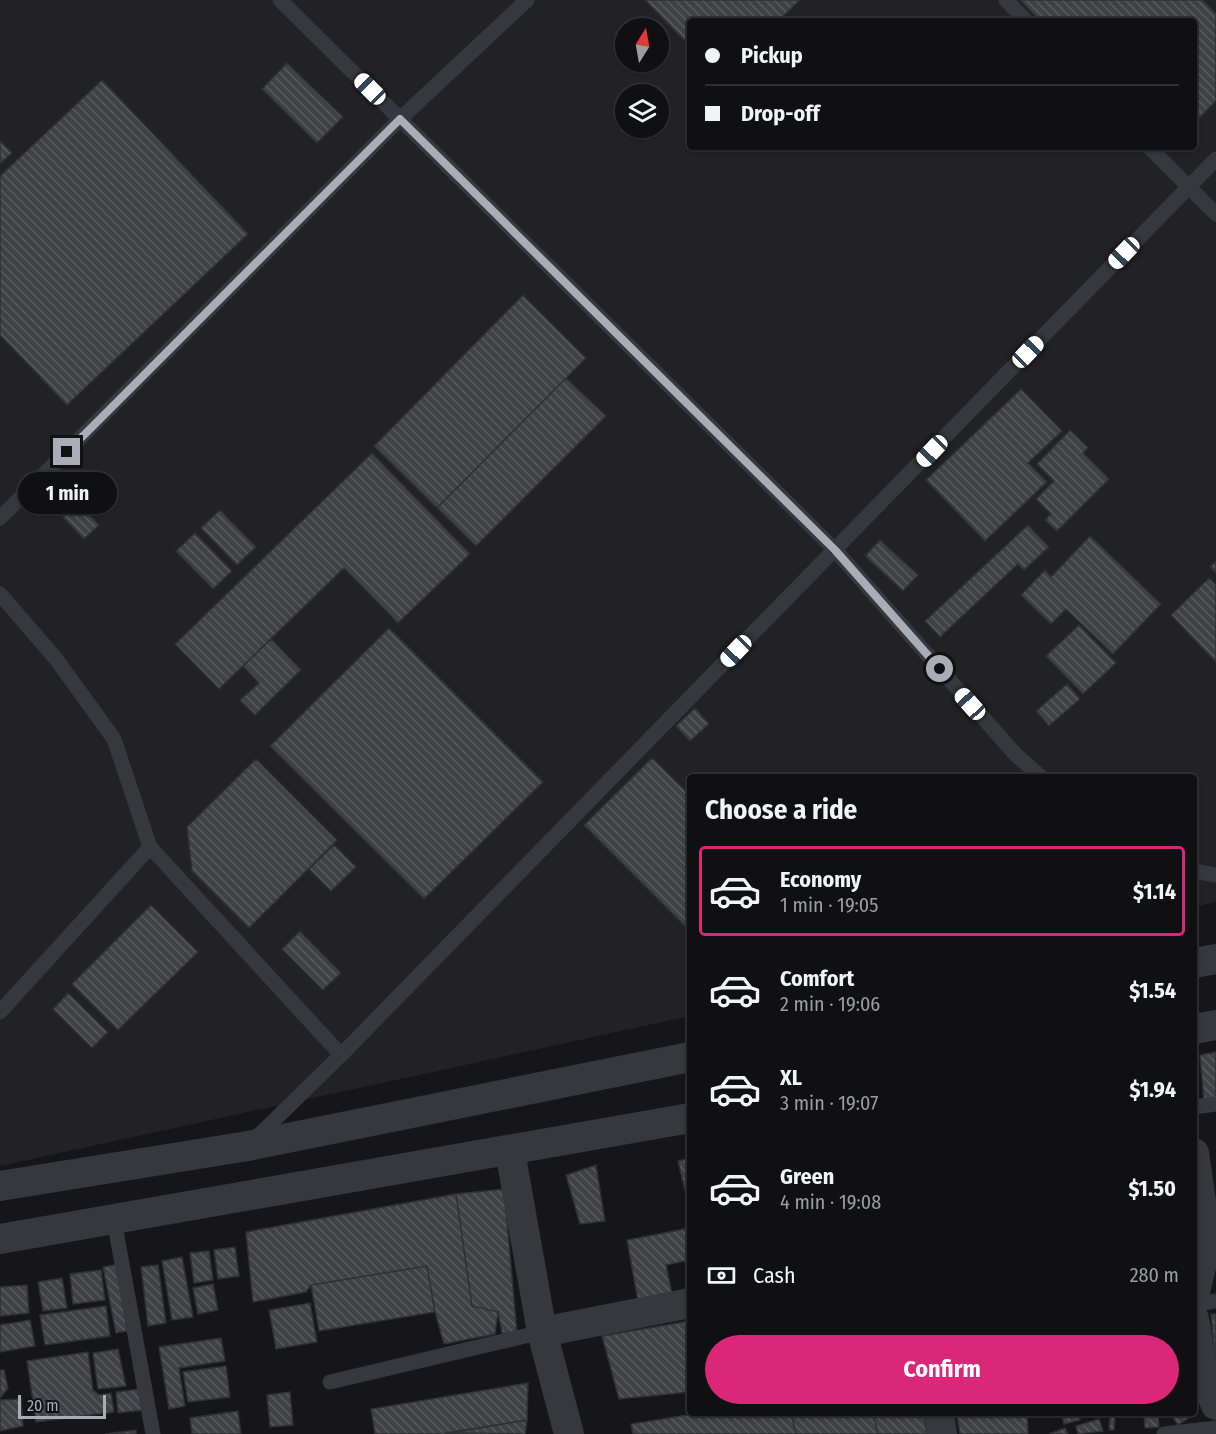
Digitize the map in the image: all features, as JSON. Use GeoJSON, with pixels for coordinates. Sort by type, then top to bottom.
{"type":"FeatureCollection","features":[{"type":"Feature","properties":{"kind":"street"},"geometry":{"type":"LineString","coordinates":[[1197,962],[1216,959]]}},
{"type":"Feature","properties":{"kind":"street"},"geometry":{"type":"LineString","coordinates":[[1197,1028],[1216,1025]]}},
{"type":"Feature","properties":{"kind":"street"},"geometry":{"type":"LineString","coordinates":[[0,1186],[248,1146],[687,1058]]}},
{"type":"Feature","properties":{"kind":"street"},"geometry":{"type":"LineString","coordinates":[[0,1239],[687,1119]]}},
{"type":"Feature","properties":{"kind":"street"},"geometry":{"type":"LineString","coordinates":[[510,1151],[542,1332],[569,1434]]}},
{"type":"Feature","properties":{"kind":"street"},"geometry":{"type":"LineString","coordinates":[[1197,1282],[1206,1242],[1201,1173]]}},
{"type":"Feature","properties":{"kind":"street"},"geometry":{"type":"LineString","coordinates":[[542,1332],[687,1304]]}},
{"type":"Feature","properties":{"kind":"street"},"geometry":{"type":"LineString","coordinates":[[1197,1334],[1204,1372],[1216,1406]]}},
{"type":"Feature","properties":{"kind":"street"},"geometry":{"type":"LineString","coordinates":[[939,1416],[942,1434]]}},
{"type":"Feature","properties":{"kind":"lane"},"geometry":{"type":"LineString","coordinates":[[280,0],[835,550],[1016,755],[1038,774]]}},
{"type":"Feature","properties":{"kind":"lane"},"geometry":{"type":"LineString","coordinates":[[0,518],[400,119],[527,0]]}},
{"type":"Feature","properties":{"kind":"lane"},"geometry":{"type":"LineString","coordinates":[[1006,0],[1023,18]]}},
{"type":"Feature","properties":{"kind":"lane"},"geometry":{"type":"LineString","coordinates":[[1152,150],[1216,214]]}},
{"type":"Feature","properties":{"kind":"lane"},"geometry":{"type":"LineString","coordinates":[[248,1146],[341,1055],[1216,159]]}},
{"type":"Feature","properties":{"kind":"lane"},"geometry":{"type":"LineString","coordinates":[[0,594],[56,659],[114,739],[150,847],[341,1055]]}},
{"type":"Feature","properties":{"kind":"lane"},"geometry":{"type":"LineString","coordinates":[[0,1012],[150,847]]}},
{"type":"Feature","properties":{"kind":"lane"},"geometry":{"type":"LineString","coordinates":[[1197,872],[1216,875]]}},
{"type":"Feature","properties":{"kind":"lane"},"geometry":{"type":"LineString","coordinates":[[1197,1107],[1216,1104]]}},
{"type":"Feature","properties":{"kind":"lane"},"geometry":{"type":"LineString","coordinates":[[114,1220],[153,1434]]}},
{"type":"Feature","properties":{"kind":"lane"},"geometry":{"type":"LineString","coordinates":[[1197,1304],[1216,1301]]}},
{"type":"Feature","properties":{"kind":"lane"},"geometry":{"type":"LineString","coordinates":[[330,1382],[542,1332]]}},
{"type":"Feature","properties":{"kind":"lane"},"geometry":{"type":"LineString","coordinates":[[1164,1434],[1216,1428]]}},
{"type":"Feature","properties":{"kind":"shaded area"},"geometry":{"type":"Polygon","coordinates":[[[0,0],[1216,0],[1216,902],[1197,906],[1197,774],[687,774],[687,1017],[0,1166],[0,0]]]}},
{"type":"Feature","properties":{"kind":"building"},"geometry":{"type":"Polygon","coordinates":[[[645,0],[800,0],[781,18],[687,18],[687,43],[669,25],[669,18],[663,18],[645,0]]]}},
{"type":"Feature","properties":{"kind":"building"},"geometry":{"type":"Polygon","coordinates":[[[1020,0],[1202,0],[1216,14],[1216,101],[1197,120],[1197,18],[1038,18],[1020,0]]]}},
{"type":"Feature","properties":{"kind":"building"},"geometry":{"type":"Polygon","coordinates":[[[287,63],[343,117],[317,143],[262,89],[287,63]]]}},
{"type":"Feature","properties":{"kind":"building"},"geometry":{"type":"Polygon","coordinates":[[[102,80],[248,234],[67,405],[0,335],[0,176],[102,80]]]}},
{"type":"Feature","properties":{"kind":"building"},"geometry":{"type":"Polygon","coordinates":[[[0,141],[12,153],[0,164],[0,141]]]}},
{"type":"Feature","properties":{"kind":"building"},"geometry":{"type":"Polygon","coordinates":[[[523,295],[586,358],[437,508],[374,446],[523,295]]]}},
{"type":"Feature","properties":{"kind":"building"},"geometry":{"type":"Polygon","coordinates":[[[566,378],[606,416],[476,546],[437,508],[566,378]]]}},
{"type":"Feature","properties":{"kind":"building"},"geometry":{"type":"Polygon","coordinates":[[[1021,389],[1062,431],[1028,463],[1047,482],[985,541],[926,480],[1021,389]]]}},
{"type":"Feature","properties":{"kind":"building"},"geometry":{"type":"Polygon","coordinates":[[[1070,430],[1088,448],[1083,453],[1109,479],[1057,531],[1045,520],[1051,514],[1036,499],[1054,481],[1037,464],[1070,430]]]}},
{"type":"Feature","properties":{"kind":"building"},"geometry":{"type":"Polygon","coordinates":[[[372,453],[470,554],[398,623],[344,568],[219,689],[175,644],[372,453]]]}},
{"type":"Feature","properties":{"kind":"building"},"geometry":{"type":"Polygon","coordinates":[[[77,503],[99,525],[84,539],[63,517],[77,503]]]}},
{"type":"Feature","properties":{"kind":"building"},"geometry":{"type":"Polygon","coordinates":[[[220,510],[256,547],[237,565],[201,528],[220,510]]]}},
{"type":"Feature","properties":{"kind":"building"},"geometry":{"type":"Polygon","coordinates":[[[1028,525],[1049,547],[1024,570],[1018,564],[940,637],[925,621],[1028,525]]]}},
{"type":"Feature","properties":{"kind":"building"},"geometry":{"type":"Polygon","coordinates":[[[195,533],[232,571],[213,589],[176,551],[195,533]]]}},
{"type":"Feature","properties":{"kind":"building"},"geometry":{"type":"Polygon","coordinates":[[[1090,536],[1161,604],[1113,654],[1066,609],[1051,624],[1021,595],[1045,570],[1051,577],[1090,536]]]}},
{"type":"Feature","properties":{"kind":"building"},"geometry":{"type":"Polygon","coordinates":[[[880,540],[918,575],[903,591],[865,556],[880,540]]]}},
{"type":"Feature","properties":{"kind":"building"},"geometry":{"type":"Polygon","coordinates":[[[1216,561],[1216,573],[1210,567],[1216,561]]]}},
{"type":"Feature","properties":{"kind":"building"},"geometry":{"type":"Polygon","coordinates":[[[1209,578],[1216,585],[1216,662],[1171,615],[1209,578]]]}},
{"type":"Feature","properties":{"kind":"building"},"geometry":{"type":"Polygon","coordinates":[[[1079,625],[1116,663],[1083,694],[1046,656],[1079,625]]]}},
{"type":"Feature","properties":{"kind":"building"},"geometry":{"type":"Polygon","coordinates":[[[389,628],[543,782],[424,899],[270,746],[389,628]]]}},
{"type":"Feature","properties":{"kind":"building"},"geometry":{"type":"Polygon","coordinates":[[[271,639],[301,670],[255,715],[240,700],[259,683],[243,666],[271,639]]]}},
{"type":"Feature","properties":{"kind":"building"},"geometry":{"type":"Polygon","coordinates":[[[1067,684],[1080,699],[1049,726],[1036,711],[1067,684]]]}},
{"type":"Feature","properties":{"kind":"building"},"geometry":{"type":"Polygon","coordinates":[[[695,708],[709,724],[690,741],[676,726],[695,708]]]}},
{"type":"Feature","properties":{"kind":"building"},"geometry":{"type":"Polygon","coordinates":[[[652,758],[687,792],[687,928],[584,825],[652,758]]]}},
{"type":"Feature","properties":{"kind":"building"},"geometry":{"type":"Polygon","coordinates":[[[256,759],[337,840],[249,928],[192,871],[187,827],[256,759]]]}},
{"type":"Feature","properties":{"kind":"building"},"geometry":{"type":"Polygon","coordinates":[[[334,845],[356,867],[331,891],[309,869],[334,845]]]}},
{"type":"Feature","properties":{"kind":"building"},"geometry":{"type":"Polygon","coordinates":[[[151,905],[198,952],[118,1030],[72,984],[151,905]]]}},
{"type":"Feature","properties":{"kind":"building"},"geometry":{"type":"Polygon","coordinates":[[[300,931],[341,973],[323,990],[282,949],[300,931]]]}},
{"type":"Feature","properties":{"kind":"building"},"geometry":{"type":"Polygon","coordinates":[[[68,993],[108,1032],[92,1048],[53,1009],[68,993]]]}},
{"type":"Feature","properties":{"kind":"building"},"geometry":{"type":"Polygon","coordinates":[[[1216,1052],[1216,1100],[1204,1102],[1200,1055],[1216,1052]]]}},
{"type":"Feature","properties":{"kind":"building"},"geometry":{"type":"Polygon","coordinates":[[[687,1159],[687,1199],[678,1161],[687,1159]]]}},
{"type":"Feature","properties":{"kind":"building"},"geometry":{"type":"Polygon","coordinates":[[[596,1165],[605,1221],[580,1224],[566,1175],[596,1165]]]}},
{"type":"Feature","properties":{"kind":"building"},"geometry":{"type":"Polygon","coordinates":[[[504,1189],[517,1333],[502,1333],[498,1312],[472,1306],[456,1194],[504,1189]]]}},
{"type":"Feature","properties":{"kind":"building"},"geometry":{"type":"Polygon","coordinates":[[[456,1194],[472,1306],[498,1312],[495,1334],[444,1344],[435,1312],[427,1266],[311,1285],[306,1292],[253,1302],[246,1232],[456,1194]]]}},
{"type":"Feature","properties":{"kind":"building"},"geometry":{"type":"Polygon","coordinates":[[[687,1229],[687,1261],[666,1265],[672,1294],[638,1301],[627,1240],[687,1229]]]}},
{"type":"Feature","properties":{"kind":"building"},"geometry":{"type":"Polygon","coordinates":[[[235,1247],[239,1276],[218,1279],[214,1250],[235,1247]]]}},
{"type":"Feature","properties":{"kind":"building"},"geometry":{"type":"Polygon","coordinates":[[[209,1251],[213,1280],[194,1283],[190,1253],[209,1251]]]}},
{"type":"Feature","properties":{"kind":"building"},"geometry":{"type":"Polygon","coordinates":[[[182,1257],[193,1317],[172,1320],[162,1261],[182,1257]]]}},
{"type":"Feature","properties":{"kind":"building"},"geometry":{"type":"Polygon","coordinates":[[[120,1264],[133,1330],[116,1333],[103,1267],[120,1264]]]}},
{"type":"Feature","properties":{"kind":"building"},"geometry":{"type":"Polygon","coordinates":[[[158,1265],[166,1323],[148,1326],[141,1267],[158,1265]]]}},
{"type":"Feature","properties":{"kind":"building"},"geometry":{"type":"Polygon","coordinates":[[[427,1266],[435,1312],[319,1331],[311,1285],[427,1266]]]}},
{"type":"Feature","properties":{"kind":"building"},"geometry":{"type":"Polygon","coordinates":[[[101,1270],[105,1300],[73,1304],[70,1274],[101,1270]]]}},
{"type":"Feature","properties":{"kind":"building"},"geometry":{"type":"Polygon","coordinates":[[[62,1278],[67,1308],[43,1311],[38,1282],[62,1278]]]}},
{"type":"Feature","properties":{"kind":"building"},"geometry":{"type":"Polygon","coordinates":[[[213,1284],[218,1310],[198,1314],[193,1288],[213,1284]]]}},
{"type":"Feature","properties":{"kind":"building"},"geometry":{"type":"Polygon","coordinates":[[[27,1285],[29,1313],[0,1316],[0,1287],[27,1285]]]}},
{"type":"Feature","properties":{"kind":"building"},"geometry":{"type":"Polygon","coordinates":[[[310,1303],[317,1342],[276,1349],[269,1310],[310,1303]]]}},
{"type":"Feature","properties":{"kind":"building"},"geometry":{"type":"Polygon","coordinates":[[[106,1306],[110,1336],[45,1345],[40,1315],[106,1306]]]}},
{"type":"Feature","properties":{"kind":"building"},"geometry":{"type":"Polygon","coordinates":[[[1211,1314],[1216,1314],[1216,1360],[1215,1360],[1211,1314]]]}},
{"type":"Feature","properties":{"kind":"building"},"geometry":{"type":"Polygon","coordinates":[[[30,1320],[35,1346],[0,1352],[0,1325],[30,1320]]]}},
{"type":"Feature","properties":{"kind":"building"},"geometry":{"type":"Polygon","coordinates":[[[687,1322],[687,1392],[619,1399],[602,1336],[687,1322]]]}},
{"type":"Feature","properties":{"kind":"building"},"geometry":{"type":"Polygon","coordinates":[[[221,1338],[225,1361],[179,1368],[185,1406],[169,1409],[159,1347],[221,1338]]]}},
{"type":"Feature","properties":{"kind":"building"},"geometry":{"type":"Polygon","coordinates":[[[118,1349],[126,1386],[98,1389],[93,1353],[118,1349]]]}},
{"type":"Feature","properties":{"kind":"building"},"geometry":{"type":"Polygon","coordinates":[[[88,1352],[93,1390],[99,1395],[111,1393],[114,1412],[36,1422],[27,1361],[88,1352]]]}},
{"type":"Feature","properties":{"kind":"building"},"geometry":{"type":"Polygon","coordinates":[[[226,1366],[230,1397],[188,1402],[183,1372],[226,1366]]]}},
{"type":"Feature","properties":{"kind":"building"},"geometry":{"type":"Polygon","coordinates":[[[0,1370],[4,1370],[8,1388],[0,1398],[0,1370]]]}},
{"type":"Feature","properties":{"kind":"building"},"geometry":{"type":"Polygon","coordinates":[[[528,1383],[527,1420],[445,1434],[375,1434],[371,1409],[528,1383]]]}},
{"type":"Feature","properties":{"kind":"building"},"geometry":{"type":"Polygon","coordinates":[[[140,1389],[143,1410],[118,1413],[116,1392],[140,1389]]]}},
{"type":"Feature","properties":{"kind":"building"},"geometry":{"type":"Polygon","coordinates":[[[290,1392],[293,1425],[270,1427],[267,1395],[290,1392]]]}},
{"type":"Feature","properties":{"kind":"building"},"geometry":{"type":"Polygon","coordinates":[[[21,1399],[23,1426],[0,1431],[0,1400],[21,1399]]]}},
{"type":"Feature","properties":{"kind":"building"},"geometry":{"type":"Polygon","coordinates":[[[238,1411],[241,1434],[192,1434],[190,1418],[238,1411]]]}},
{"type":"Feature","properties":{"kind":"building"},"geometry":{"type":"Polygon","coordinates":[[[687,1415],[792,1416],[796,1434],[633,1434],[631,1424],[687,1415]]]}},
{"type":"Feature","properties":{"kind":"building"},"geometry":{"type":"Polygon","coordinates":[[[792,1416],[874,1416],[878,1434],[796,1434],[792,1416]]]}},
{"type":"Feature","properties":{"kind":"building"},"geometry":{"type":"Polygon","coordinates":[[[874,1416],[924,1416],[927,1434],[878,1434],[874,1416]]]}},
{"type":"Feature","properties":{"kind":"building"},"geometry":{"type":"Polygon","coordinates":[[[957,1416],[1027,1416],[1028,1434],[960,1434],[957,1416]]]}},
{"type":"Feature","properties":{"kind":"building"},"geometry":{"type":"Polygon","coordinates":[[[1062,1416],[1078,1416],[1080,1420],[1064,1424],[1062,1416]]]}},
{"type":"Feature","properties":{"kind":"building"},"geometry":{"type":"Polygon","coordinates":[[[1110,1416],[1115,1416],[1114,1430],[1109,1430],[1110,1416]]]}},
{"type":"Feature","properties":{"kind":"building"},"geometry":{"type":"Polygon","coordinates":[[[1144,1416],[1158,1416],[1159,1427],[1145,1428],[1144,1416]]]}},
{"type":"Feature","properties":{"kind":"building"},"geometry":{"type":"Polygon","coordinates":[[[1172,1416],[1192,1416],[1178,1425],[1172,1416]]]}},
{"type":"Feature","properties":{"kind":"building"},"geometry":{"type":"Polygon","coordinates":[[[1099,1419],[1103,1431],[1078,1434],[1076,1426],[1099,1419]]]}},
{"type":"Feature","properties":{"kind":"building"},"geometry":{"type":"Polygon","coordinates":[[[527,1420],[525,1434],[445,1433],[527,1420]]]}},
{"type":"Feature","properties":{"kind":"building"},"geometry":{"type":"Polygon","coordinates":[[[1065,1428],[1068,1434],[1049,1434],[1065,1428]]]}},
{"type":"Feature","properties":{"kind":"building"},"geometry":{"type":"Polygon","coordinates":[[[136,1430],[136,1434],[105,1434],[136,1430]]]}},
{"type":"Feature","properties":{"kind":"route"},"geometry":{"type":"LineString","coordinates":[[67,452],[400,119],[835,550],[940,669]]}}]}
